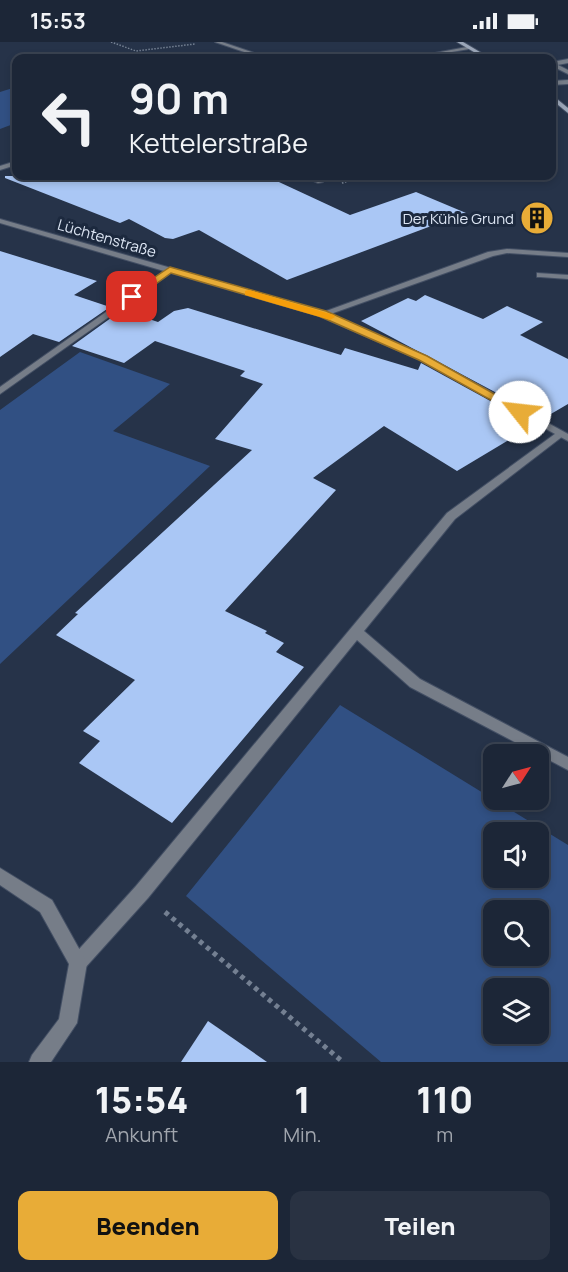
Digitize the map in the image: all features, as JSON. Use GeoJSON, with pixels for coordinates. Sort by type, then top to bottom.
{"type":"FeatureCollection","features":[{"type":"Feature","properties":{"kind":"main road"},"geometry":{"type":"LineString","coordinates":[[459,42],[479,54]]}},
{"type":"Feature","properties":{"kind":"main road"},"geometry":{"type":"LineString","coordinates":[[556,100],[568,111]]}},
{"type":"Feature","properties":{"kind":"street"},"geometry":{"type":"LineString","coordinates":[[217,42],[254,54]]}},
{"type":"Feature","properties":{"kind":"street"},"geometry":{"type":"LineString","coordinates":[[434,54],[468,48]]}},
{"type":"Feature","properties":{"kind":"street"},"geometry":{"type":"LineString","coordinates":[[315,180],[320,182]]}},
{"type":"Feature","properties":{"kind":"street","name":"Lüchtenstraße"},"geometry":{"type":"LineString","coordinates":[[0,221],[322,314],[423,358],[563,436]]}},
{"type":"Feature","properties":{"kind":"street"},"geometry":{"type":"LineString","coordinates":[[322,314],[491,254],[507,251],[568,255]]}},
{"type":"Feature","properties":{"kind":"street"},"geometry":{"type":"LineString","coordinates":[[0,391],[170,270]]}},
{"type":"Feature","properties":{"kind":"street"},"geometry":{"type":"LineString","coordinates":[[540,275],[568,277]]}},
{"type":"Feature","properties":{"kind":"street"},"geometry":{"type":"LineString","coordinates":[[39,1062],[68,1023],[78,963],[142,892],[451,516],[563,436]]}},
{"type":"Feature","properties":{"kind":"street"},"geometry":{"type":"LineString","coordinates":[[355,631],[415,683],[568,764]]}},
{"type":"Feature","properties":{"kind":"street"},"geometry":{"type":"LineString","coordinates":[[0,876],[46,906],[78,963]]}},
{"type":"Feature","properties":{"kind":"path"},"geometry":{"type":"LineString","coordinates":[[110,42],[136,51],[183,45]]}},
{"type":"Feature","properties":{"kind":"path"},"geometry":{"type":"LineString","coordinates":[[142,892],[344,1062]]}},
{"type":"Feature","properties":{"kind":"shaded area"},"geometry":{"type":"Polygon","coordinates":[[[12,88],[12,124],[0,129],[0,92],[12,88]]]}},
{"type":"Feature","properties":{"kind":"shaded area"},"geometry":{"type":"Polygon","coordinates":[[[80,352],[170,384],[113,431],[210,466],[0,664],[0,410],[80,352]]]}},
{"type":"Feature","properties":{"kind":"shaded area"},"geometry":{"type":"Polygon","coordinates":[[[340,705],[483,793],[483,810],[511,810],[531,822],[483,822],[483,888],[549,888],[549,833],[568,845],[568,1062],[381,1062],[186,896],[340,705]]]}},
{"type":"Feature","properties":{"kind":"building"},"geometry":{"type":"Polygon","coordinates":[[[5,176],[12,176],[12,180],[275,180],[350,215],[416,192],[466,213],[287,280],[199,230],[173,239],[165,238],[129,219],[120,223],[5,178],[5,176]]]}},
{"type":"Feature","properties":{"kind":"building"},"geometry":{"type":"Polygon","coordinates":[[[0,251],[97,281],[74,295],[110,307],[59,342],[33,334],[0,357],[0,251]]]}},
{"type":"Feature","properties":{"kind":"building"},"geometry":{"type":"Polygon","coordinates":[[[425,295],[483,319],[507,306],[543,322],[520,335],[568,359],[568,404],[544,418],[361,321],[408,298],[416,301],[425,295]]]}},
{"type":"Feature","properties":{"kind":"building"},"geometry":{"type":"Polygon","coordinates":[[[188,308],[341,355],[345,348],[418,370],[421,363],[534,425],[457,471],[384,426],[313,478],[336,490],[225,611],[267,631],[265,633],[284,643],[276,652],[304,667],[172,823],[79,763],[100,741],[83,731],[135,680],[56,635],[78,614],[75,613],[252,450],[215,439],[263,384],[240,376],[245,371],[155,341],[124,363],[72,346],[122,310],[158,322],[174,311],[188,308]]]}},
{"type":"Feature","properties":{"kind":"building"},"geometry":{"type":"Polygon","coordinates":[[[208,1021],[267,1062],[181,1062],[208,1021]]]}},
{"type":"Feature","properties":{"kind":"slow traffic"},"geometry":{"type":"LineString","coordinates":[[249,293],[330,317]]}},
{"type":"Feature","properties":{"kind":"place","name":"Der Kühle Grund"},"geometry":{"type":"Point","coordinates":[537,218]}},
{"type":"Feature","properties":{"kind":"route"},"geometry":{"type":"LineString","coordinates":[[132,297],[170,270],[322,314],[423,358],[520,412]]}}]}
